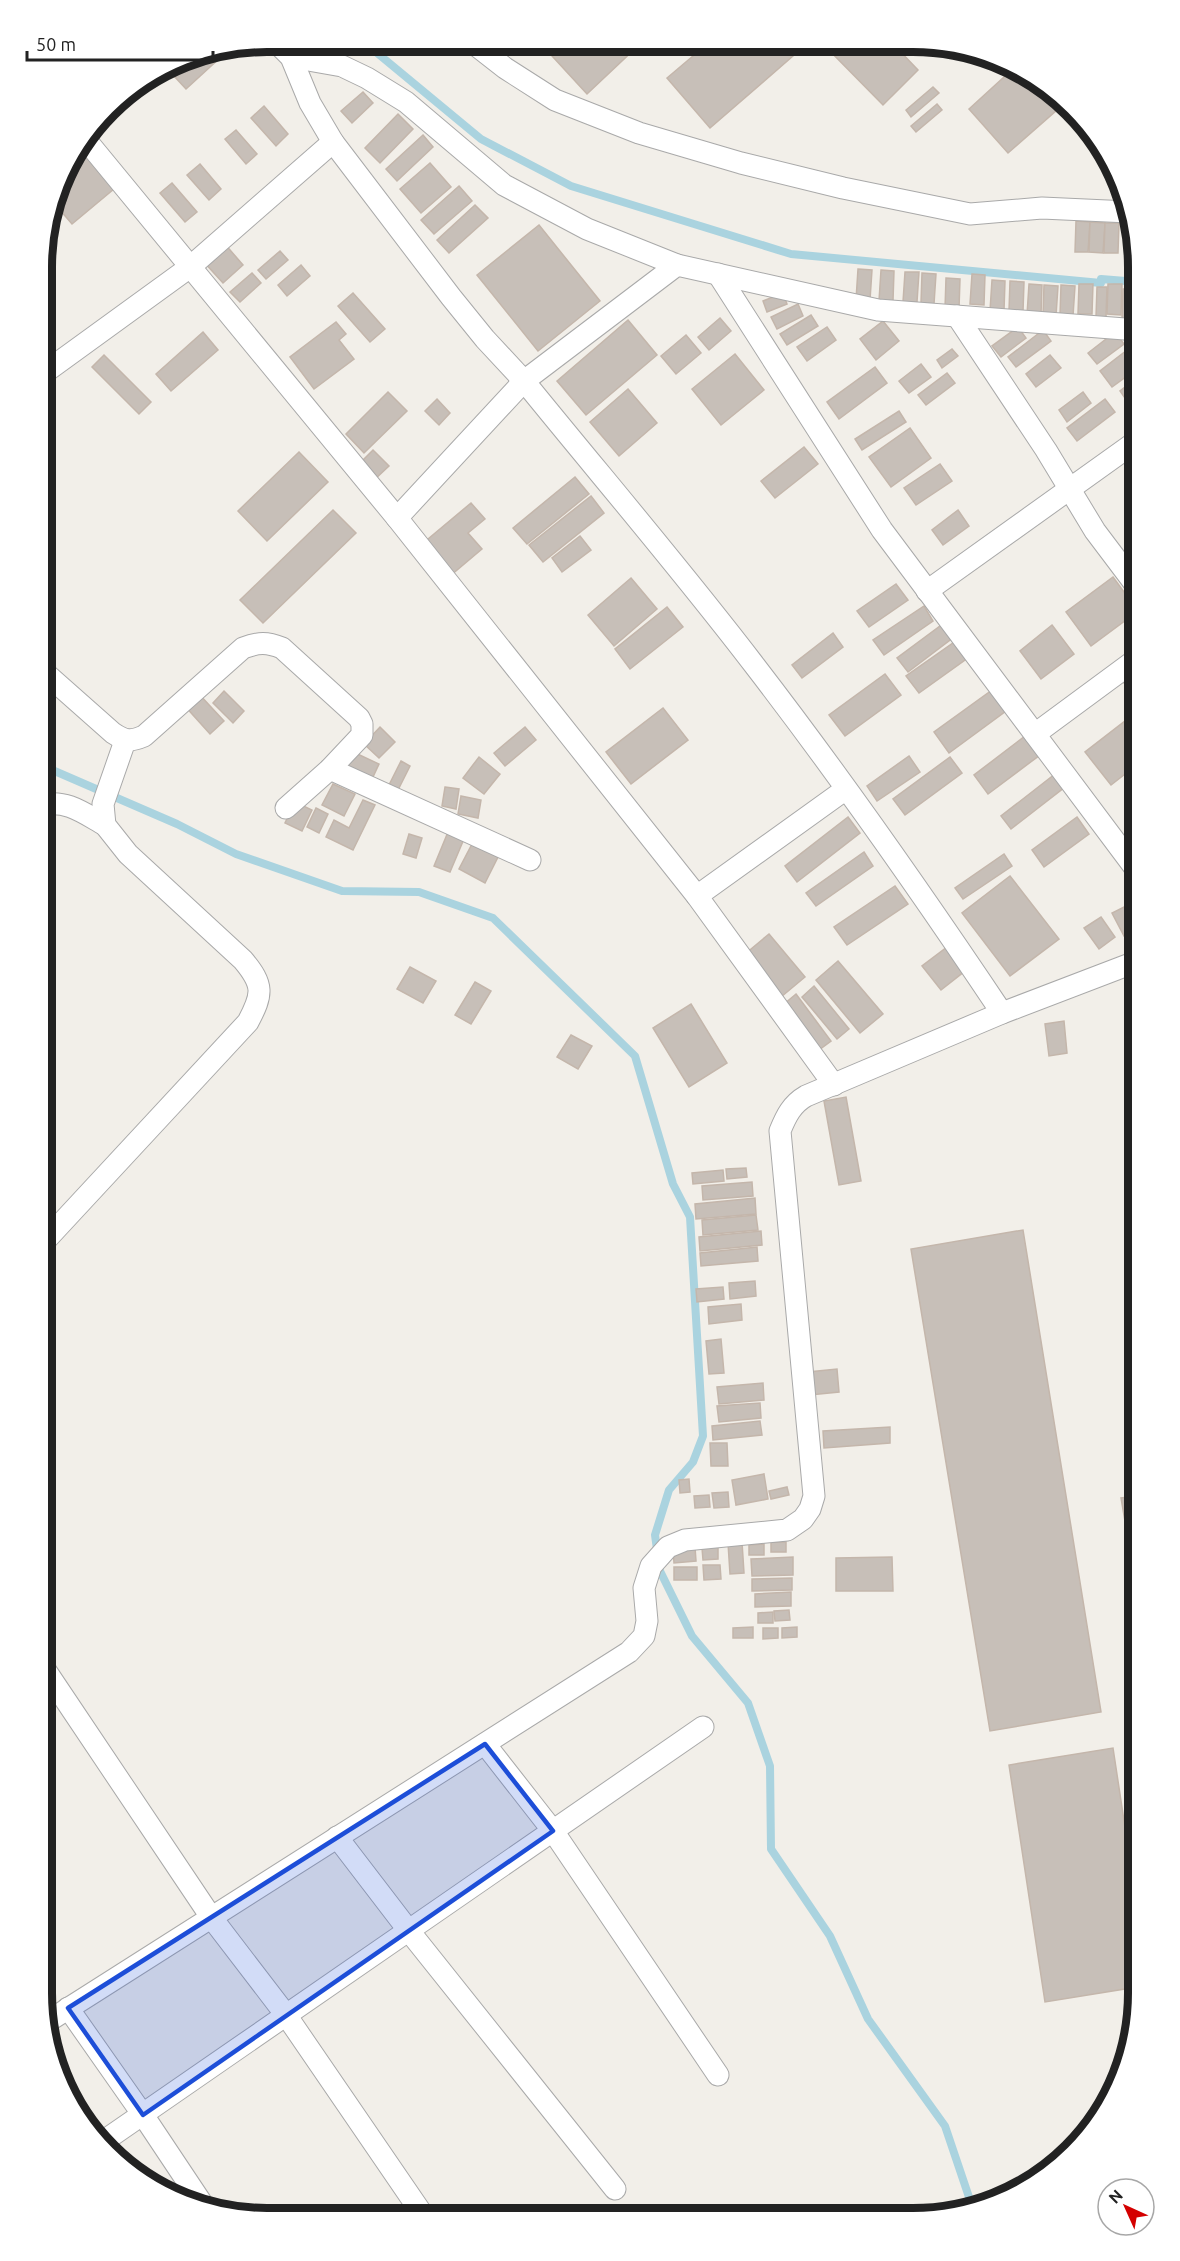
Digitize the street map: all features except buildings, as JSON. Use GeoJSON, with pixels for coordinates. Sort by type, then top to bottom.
{"type":"FeatureCollection","features":[{"type":"Feature","properties":{"kind":"street"},"geometry":{"type":"LineString","coordinates":[[286,52],[291,57],[310,103],[333,142],[451,297],[485,339],[524,381],[755,665],[846,789],[1002,1013]]}},
{"type":"Feature","properties":{"kind":"street"},"geometry":{"type":"LineString","coordinates":[[485,52],[555,100],[639,133],[741,163],[843,188],[970,214],[1041,208],[1120,212]]}},
{"type":"Feature","properties":{"kind":"street"},"geometry":{"type":"LineString","coordinates":[[291,57],[342,66],[367,78],[405,102],[504,184],[587,230],[677,265],[878,310],[1128,329]]}},
{"type":"Feature","properties":{"kind":"street"},"geometry":{"type":"LineString","coordinates":[[52,367],[190,267],[333,142]]}},
{"type":"Feature","properties":{"kind":"street"},"geometry":{"type":"LineString","coordinates":[[91,145],[398,518],[698,896],[834,1085]]}},
{"type":"Feature","properties":{"kind":"street"},"geometry":{"type":"LineString","coordinates":[[398,518],[524,381],[677,265]]}},
{"type":"Feature","properties":{"kind":"street"},"geometry":{"type":"LineString","coordinates":[[718,274],[882,530],[1128,859]]}},
{"type":"Feature","properties":{"kind":"street"},"geometry":{"type":"LineString","coordinates":[[957,316],[1095,531],[1128,575]]}},
{"type":"Feature","properties":{"kind":"street"},"geometry":{"type":"LineString","coordinates":[[927,591],[1128,447]]}},
{"type":"Feature","properties":{"kind":"street"},"geometry":{"type":"LineString","coordinates":[[52,679],[113,733],[125,741],[133,741],[144,736],[243,648],[259,642],[282,648],[359,718],[362,724],[362,735],[330,769],[286,807]]}},
{"type":"Feature","properties":{"kind":"street"},"geometry":{"type":"LineString","coordinates":[[1035,734],[1128,665]]}},
{"type":"Feature","properties":{"kind":"street"},"geometry":{"type":"LineString","coordinates":[[105,825],[103,804],[125,741]]}},
{"type":"Feature","properties":{"kind":"street"},"geometry":{"type":"LineString","coordinates":[[330,769],[530,860]]}},
{"type":"Feature","properties":{"kind":"street"},"geometry":{"type":"LineString","coordinates":[[698,896],[846,789]]}},
{"type":"Feature","properties":{"kind":"street"},"geometry":{"type":"LineString","coordinates":[[52,803],[70,806],[105,825],[128,855],[243,960],[255,974],[260,989],[257,1004],[248,1022],[52,1233]]}},
{"type":"Feature","properties":{"kind":"street"},"geometry":{"type":"LineString","coordinates":[[54,2018],[629,1652],[644,1636],[646,1621],[644,1588],[651,1566],[668,1547],[685,1540],[787,1530],[803,1519],[810,1509],[814,1496],[780,1131],[787,1114],[799,1100],[1002,1013],[1128,965]]}},
{"type":"Feature","properties":{"kind":"street"},"geometry":{"type":"LineString","coordinates":[[52,1680],[211,1917],[286,2015],[418,2208]]}},
{"type":"Feature","properties":{"kind":"street"},"geometry":{"type":"LineString","coordinates":[[109,2138],[703,1727]]}},
{"type":"Feature","properties":{"kind":"street"},"geometry":{"type":"LineString","coordinates":[[485,1744],[553,1831],[718,2075]]}},
{"type":"Feature","properties":{"kind":"street"},"geometry":{"type":"LineString","coordinates":[[337,1837],[615,2189]]}},
{"type":"Feature","properties":{"kind":"street"},"geometry":{"type":"LineString","coordinates":[[68,2008],[198,2197]]}},
{"type":"Feature","properties":{"kind":"highlighted area"},"geometry":{"type":"Polygon","coordinates":[[[485,1744],[553,1831],[143,2115],[68,2008],[485,1744]]]}},
{"type":"Feature","properties":{"kind":"waterway"},"geometry":{"type":"LineString","coordinates":[[376,52],[481,139],[571,186],[791,254],[1101,283],[1101,279],[1128,281]]}},
{"type":"Feature","properties":{"kind":"waterway"},"geometry":{"type":"LineString","coordinates":[[52,770],[177,824],[236,854],[342,891],[419,892],[493,918],[635,1056],[673,1184],[690,1217],[703,1436],[693,1462],[669,1490],[655,1535],[660,1571],[692,1636],[748,1703],[770,1766],[771,1849],[830,1936],[868,2019],[945,2126],[970,2200]]}}]}
